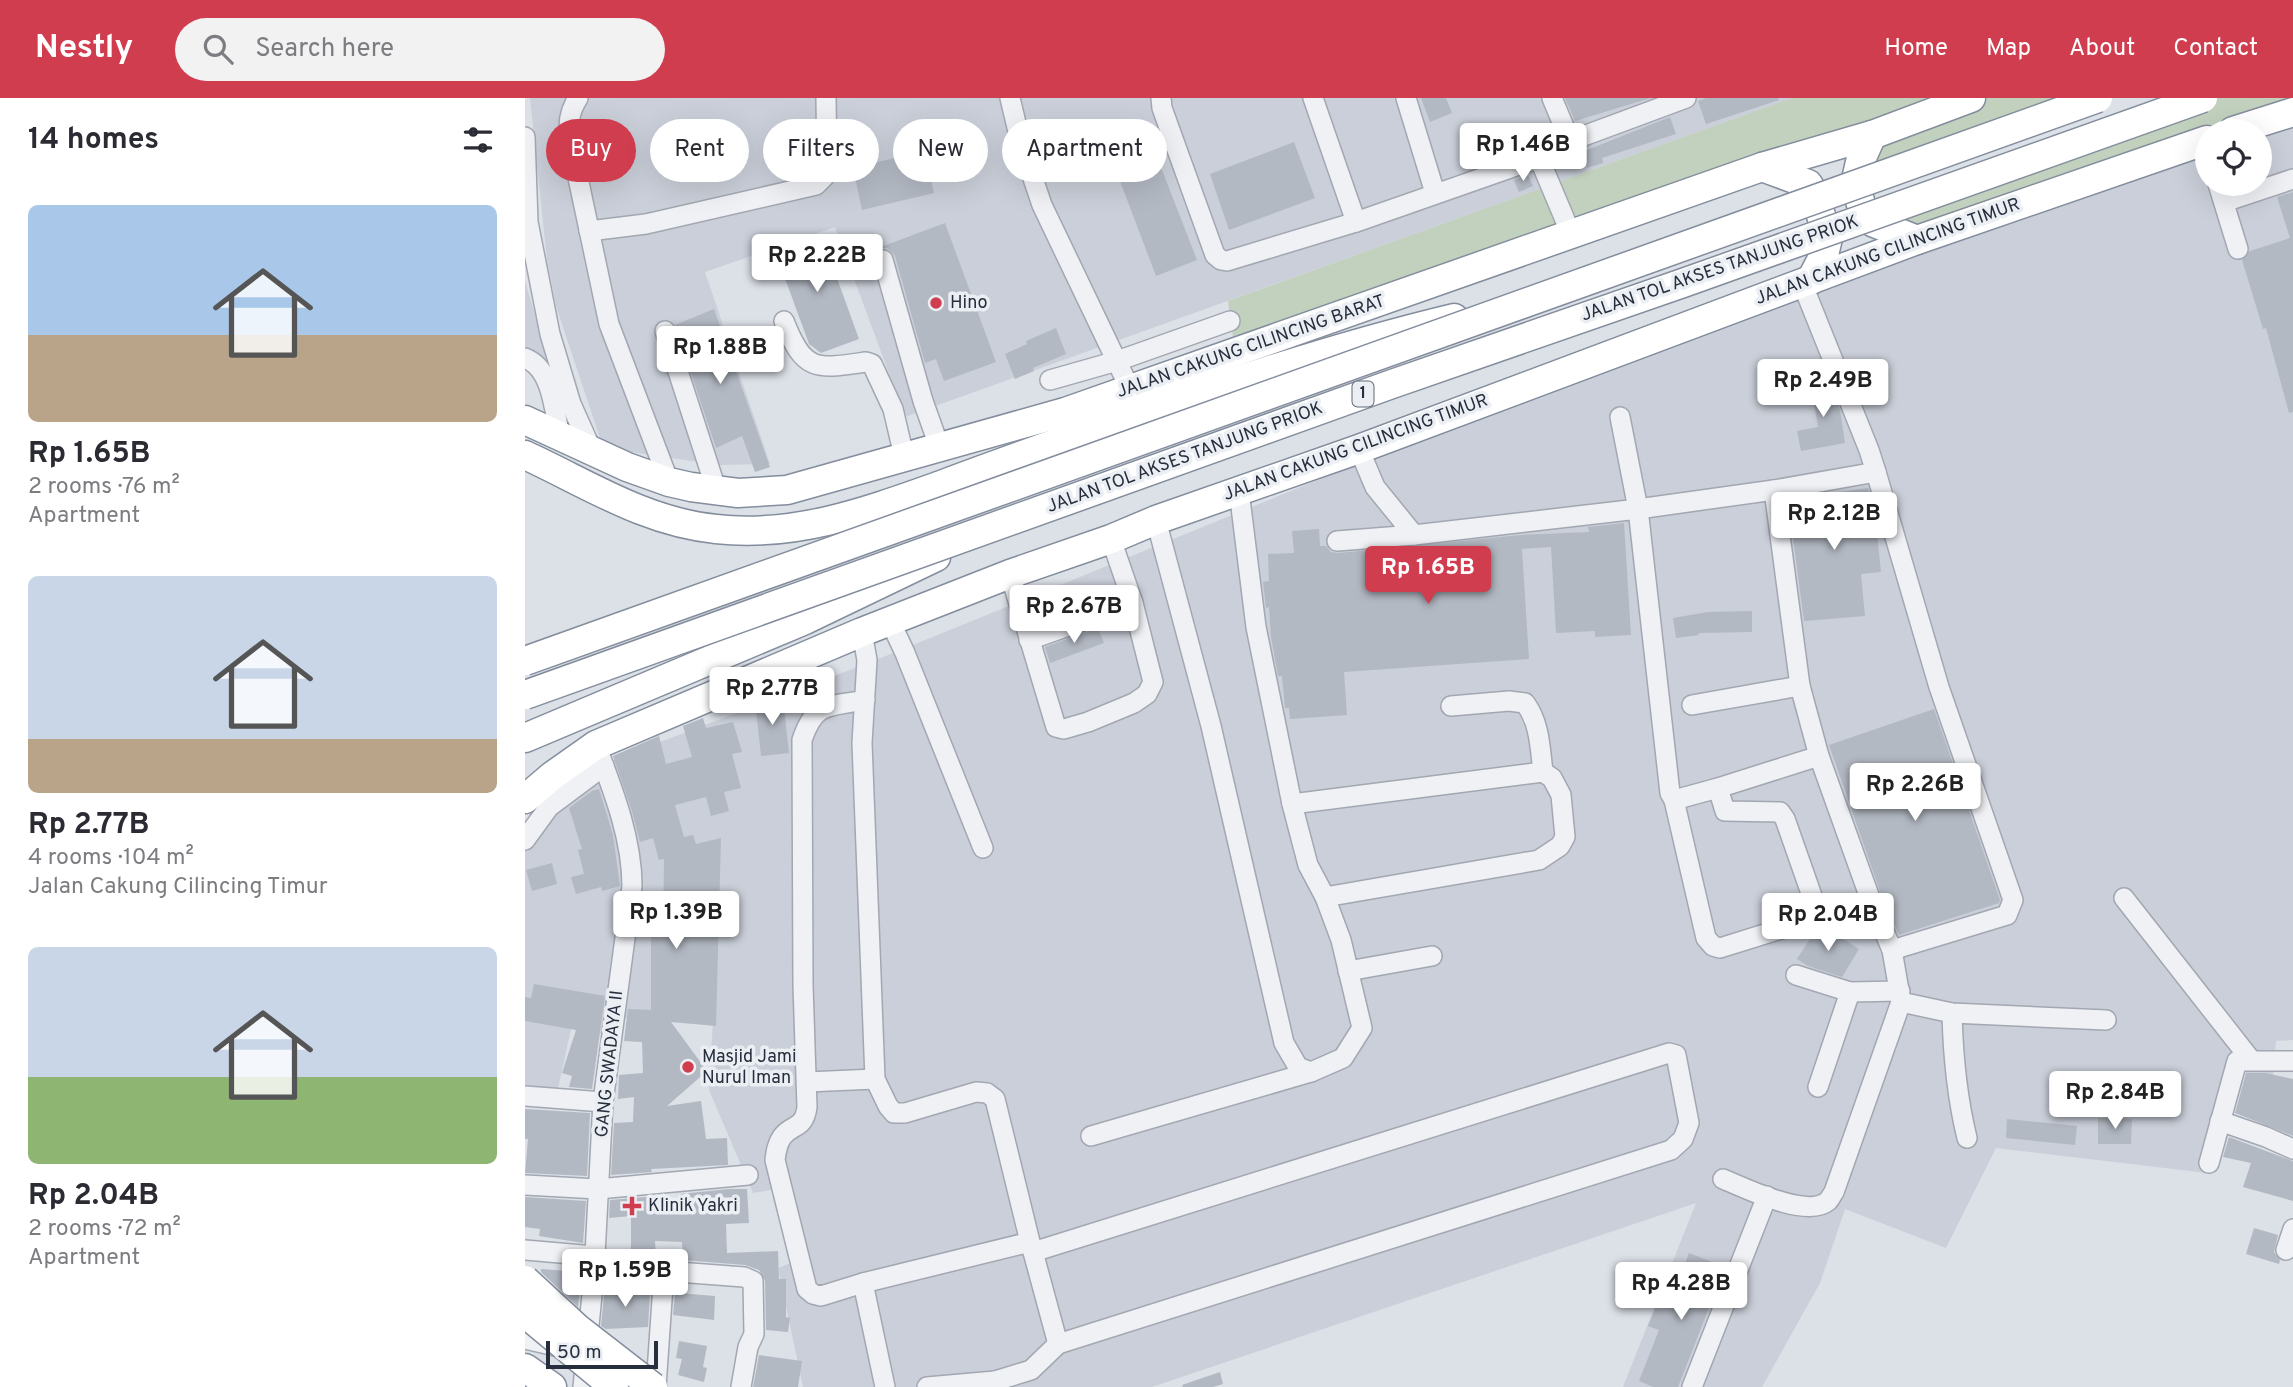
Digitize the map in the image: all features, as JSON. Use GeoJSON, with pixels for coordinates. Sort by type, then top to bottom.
{"type":"FeatureCollection","features":[{"type":"Feature","properties":{"kind":"highway","name":"JALAN CAKUNG CILINCING BARAT"},"geometry":{"type":"LineString","coordinates":[[525,420],[627,467],[669,482],[717,492],[787,489],[1031,423],[1762,167],[1872,135],[1971,98]]}},
{"type":"Feature","properties":{"kind":"highway","name":"JALAN TOL AKSES TANJUNG PRIOK"},"geometry":{"type":"LineString","coordinates":[[525,661],[2098,98]]}},
{"type":"Feature","properties":{"kind":"highway","name":"JALAN TOL AKSES TANJUNG PRIOK"},"geometry":{"type":"LineString","coordinates":[[525,695],[1392,384],[2203,98]]}},
{"type":"Feature","properties":{"kind":"highway"},"geometry":{"type":"LineString","coordinates":[[2271,119],[2293,112]]}},
{"type":"Feature","properties":{"kind":"highway"},"geometry":{"type":"LineString","coordinates":[[1872,135],[1860,162],[1855,184],[1863,211],[1872,222],[1917,240]]}},
{"type":"Feature","properties":{"kind":"highway","name":"JALAN CAKUNG CILINCING TIMUR"},"geometry":{"type":"LineString","coordinates":[[525,799],[552,776],[890,621],[1156,520],[1359,449],[1917,240],[2195,146]]}},
{"type":"Feature","properties":{"kind":"highway"},"geometry":{"type":"LineString","coordinates":[[1762,167],[1808,184],[1814,193],[1828,238],[1824,255],[1807,282]]}},
{"type":"Feature","properties":{"kind":"highway"},"geometry":{"type":"LineString","coordinates":[[525,455],[618,502],[674,522],[734,531],[790,528],[826,522],[893,502],[1283,365],[1414,328],[1541,299]]}},
{"type":"Feature","properties":{"kind":"highway"},"geometry":{"type":"LineString","coordinates":[[525,738],[805,620],[896,578],[992,528]]}},
{"type":"Feature","properties":{"kind":"highway"},"geometry":{"type":"LineString","coordinates":[[525,811],[552,776]]}},
{"type":"Feature","properties":{"kind":"highway"},"geometry":{"type":"LineString","coordinates":[[525,1280],[577,1328],[655,1387]]}},
{"type":"Feature","properties":{"kind":"highway"},"geometry":{"type":"LineString","coordinates":[[525,1313],[614,1387]]}},
{"type":"Feature","properties":{"kind":"highway"},"geometry":{"type":"LineString","coordinates":[[525,1331],[603,1387]]}},
{"type":"Feature","properties":{"kind":"highway"},"geometry":{"type":"LineString","coordinates":[[525,1368],[552,1387]]}},
{"type":"Feature","properties":{"kind":"street"},"geometry":{"type":"LineString","coordinates":[[578,98],[571,109],[568,124],[609,324],[669,482]]}},
{"type":"Feature","properties":{"kind":"street"},"geometry":{"type":"LineString","coordinates":[[589,231],[646,224],[816,185],[824,177],[827,167],[826,98]]}},
{"type":"Feature","properties":{"kind":"street"},"geometry":{"type":"LineString","coordinates":[[1010,98],[1020,140],[1042,205],[1130,389]]}},
{"type":"Feature","properties":{"kind":"street"},"geometry":{"type":"LineString","coordinates":[[1161,98],[1215,255],[1227,261],[1356,222],[1539,158],[1570,141],[1686,98]]}},
{"type":"Feature","properties":{"kind":"street"},"geometry":{"type":"LineString","coordinates":[[1313,98],[1356,222]]}},
{"type":"Feature","properties":{"kind":"street"},"geometry":{"type":"LineString","coordinates":[[1406,98],[1435,193]]}},
{"type":"Feature","properties":{"kind":"street"},"geometry":{"type":"LineString","coordinates":[[1552,98],[1570,141]]}},
{"type":"Feature","properties":{"kind":"street"},"geometry":{"type":"LineString","coordinates":[[525,137],[528,222],[550,334],[571,404],[591,451]]}},
{"type":"Feature","properties":{"kind":"street"},"geometry":{"type":"LineString","coordinates":[[1539,158],[1571,234]]}},
{"type":"Feature","properties":{"kind":"street"},"geometry":{"type":"LineString","coordinates":[[2272,183],[2293,179]]}},
{"type":"Feature","properties":{"kind":"street"},"geometry":{"type":"LineString","coordinates":[[2222,196],[2238,250]]}},
{"type":"Feature","properties":{"kind":"street"},"geometry":{"type":"LineString","coordinates":[[883,260],[923,401],[939,446]]}},
{"type":"Feature","properties":{"kind":"street"},"geometry":{"type":"LineString","coordinates":[[1807,282],[1869,450],[1939,687],[2013,900],[2007,915],[1892,950]]}},
{"type":"Feature","properties":{"kind":"street"},"geometry":{"type":"LineString","coordinates":[[784,321],[792,342],[803,358],[812,365],[825,367],[866,362],[872,364],[893,409],[904,456]]}},
{"type":"Feature","properties":{"kind":"street"},"geometry":{"type":"LineString","coordinates":[[1050,380],[1117,361],[1230,321]]}},
{"type":"Feature","properties":{"kind":"street"},"geometry":{"type":"LineString","coordinates":[[665,331],[717,492]]}},
{"type":"Feature","properties":{"kind":"street"},"geometry":{"type":"LineString","coordinates":[[525,358],[542,370],[560,437]]}},
{"type":"Feature","properties":{"kind":"street"},"geometry":{"type":"LineString","coordinates":[[1620,417],[1638,509],[1670,793],[1674,800],[1706,938],[1713,946],[1720,948],[1871,901]]}},
{"type":"Feature","properties":{"kind":"street"},"geometry":{"type":"LineString","coordinates":[[1359,449],[1375,487],[1414,535]]}},
{"type":"Feature","properties":{"kind":"street"},"geometry":{"type":"LineString","coordinates":[[1337,541],[1414,535],[1638,509],[1774,490],[1876,472]]}},
{"type":"Feature","properties":{"kind":"street"},"geometry":{"type":"LineString","coordinates":[[1723,1179],[1792,1205],[1814,1206],[1827,1202],[1834,1192],[1900,996],[1892,950],[1871,901],[1819,756],[1800,686],[1774,490]]}},
{"type":"Feature","properties":{"kind":"street"},"geometry":{"type":"LineString","coordinates":[[1091,1136],[1311,1072],[1343,1058],[1362,1028],[1341,940],[1325,897],[1308,865],[1292,804],[1256,627],[1239,491]]}},
{"type":"Feature","properties":{"kind":"street"},"geometry":{"type":"LineString","coordinates":[[1156,520],[1211,726],[1284,1043],[1298,1067],[1311,1072]]}},
{"type":"Feature","properties":{"kind":"street"},"geometry":{"type":"LineString","coordinates":[[1010,575],[1056,727],[1064,729],[1088,722],[1134,703],[1147,694],[1153,682],[1133,603],[1111,539]]}},
{"type":"Feature","properties":{"kind":"street"},"geometry":{"type":"LineString","coordinates":[[1029,640],[1133,603]]}},
{"type":"Feature","properties":{"kind":"street"},"geometry":{"type":"LineString","coordinates":[[890,621],[983,848]]}},
{"type":"Feature","properties":{"kind":"street"},"geometry":{"type":"LineString","coordinates":[[862,632],[867,660],[862,743],[875,1079],[888,1106],[894,1112],[905,1113],[976,1092],[987,1093],[995,1099],[1058,1344]]}},
{"type":"Feature","properties":{"kind":"street"},"geometry":{"type":"LineString","coordinates":[[1692,705],[1800,686]]}},
{"type":"Feature","properties":{"kind":"street"},"geometry":{"type":"LineString","coordinates":[[865,700],[819,709],[808,722],[802,740],[806,1117],[799,1126],[783,1134],[777,1145],[775,1160],[807,1289],[813,1294],[821,1296],[863,1283],[1032,1247],[1669,1052],[1676,1055],[1689,1122],[1683,1139],[1671,1150],[1058,1344],[1031,1370],[996,1384],[927,1387]]}},
{"type":"Feature","properties":{"kind":"street"},"geometry":{"type":"LineString","coordinates":[[1451,706],[1509,701],[1525,703],[1532,712],[1539,731],[1543,772]]}},
{"type":"Feature","properties":{"kind":"street"},"geometry":{"type":"LineString","coordinates":[[525,840],[549,807],[600,755]]}},
{"type":"Feature","properties":{"kind":"street","name":"GANG SWADAYA II"},"geometry":{"type":"LineString","coordinates":[[583,1387],[594,1265],[603,1102],[632,886],[628,841],[600,755]]}},
{"type":"Feature","properties":{"kind":"street"},"geometry":{"type":"LineString","coordinates":[[1674,800],[1819,756]]}},
{"type":"Feature","properties":{"kind":"street"},"geometry":{"type":"LineString","coordinates":[[1292,804],[1543,772],[1552,778],[1562,795],[1565,837],[1560,846],[1539,860],[1325,897]]}},
{"type":"Feature","properties":{"kind":"street"},"geometry":{"type":"LineString","coordinates":[[1718,788],[1725,811],[1780,812],[1785,819],[1812,895]]}},
{"type":"Feature","properties":{"kind":"street"},"geometry":{"type":"LineString","coordinates":[[2124,898],[2251,1060]]}},
{"type":"Feature","properties":{"kind":"street"},"geometry":{"type":"LineString","coordinates":[[1348,971],[1432,956]]}},
{"type":"Feature","properties":{"kind":"street"},"geometry":{"type":"LineString","coordinates":[[1796,975],[1850,992],[1900,996],[1952,1013],[2106,1020]]}},
{"type":"Feature","properties":{"kind":"street"},"geometry":{"type":"LineString","coordinates":[[1818,1087],[1850,992]]}},
{"type":"Feature","properties":{"kind":"street"},"geometry":{"type":"LineString","coordinates":[[1952,1013],[1953,1059],[1960,1111],[1967,1138]]}},
{"type":"Feature","properties":{"kind":"street"},"geometry":{"type":"LineString","coordinates":[[2209,1163],[2238,1060],[2293,1060]]}},
{"type":"Feature","properties":{"kind":"street"},"geometry":{"type":"LineString","coordinates":[[807,1082],[875,1079]]}},
{"type":"Feature","properties":{"kind":"street"},"geometry":{"type":"LineString","coordinates":[[525,1097],[603,1102]]}},
{"type":"Feature","properties":{"kind":"street"},"geometry":{"type":"LineString","coordinates":[[2220,1121],[2293,1149]]}},
{"type":"Feature","properties":{"kind":"street"},"geometry":{"type":"LineString","coordinates":[[525,1185],[598,1189],[748,1175]]}},
{"type":"Feature","properties":{"kind":"street"},"geometry":{"type":"LineString","coordinates":[[1692,1387],[1767,1196]]}},
{"type":"Feature","properties":{"kind":"street"},"geometry":{"type":"LineString","coordinates":[[2286,1250],[2293,1229]]}},
{"type":"Feature","properties":{"kind":"street"},"geometry":{"type":"LineString","coordinates":[[525,1250],[594,1265],[753,1281],[754,1334],[748,1347],[741,1387]]}},
{"type":"Feature","properties":{"kind":"street"},"geometry":{"type":"LineString","coordinates":[[655,1387],[664,1271]]}},
{"type":"Feature","properties":{"kind":"street"},"geometry":{"type":"LineString","coordinates":[[863,1283],[885,1387]]}},
{"type":"Feature","properties":{"kind":"street"},"geometry":{"type":"LineString","coordinates":[[525,1339],[586,1353]]}},
{"type":"Feature","properties":{"kind":"shaded area"},"geometry":{"type":"Polygon","coordinates":[[[530,98],[1792,98],[905,417],[835,227],[705,272],[770,464],[720,465],[623,451],[601,441],[556,306],[547,260],[530,98]]]}},
{"type":"Feature","properties":{"kind":"shaded area"},"geometry":{"type":"Polygon","coordinates":[[[2293,113],[2293,1040],[2276,1041],[2273,1076],[2230,1072],[2225,1126],[2207,1173],[1996,1148],[1946,1248],[1845,1209],[1820,1283],[1762,1387],[1623,1387],[1696,1203],[1152,1387],[803,1387],[778,1268],[801,1259],[783,1188],[753,1193],[709,1090],[713,1021],[618,1018],[614,1036],[571,1029],[557,1093],[525,1091],[525,830],[597,766],[876,660],[1802,283],[2195,147],[2195,196],[2272,196],[2272,124],[2293,113]]]}},
{"type":"Feature","properties":{"kind":"shaded area"},"geometry":{"type":"Polygon","coordinates":[[[525,281],[549,362],[525,368],[525,281]]]}},
{"type":"Feature","properties":{"kind":"green space"},"geometry":{"type":"Polygon","coordinates":[[[1792,98],[2098,98],[1856,188],[1871,136],[1235,352],[1228,301],[1792,98]]]}},
{"type":"Feature","properties":{"kind":"green space"},"geometry":{"type":"Polygon","coordinates":[[[2203,98],[2293,98],[2293,112],[2271,119],[2195,119],[2195,136],[1917,240],[1872,222],[2203,98]]]}},
{"type":"Feature","properties":{"kind":"building"},"geometry":{"type":"Polygon","coordinates":[[[1421,98],[1446,98],[1452,113],[1430,122],[1421,98]]]}},
{"type":"Feature","properties":{"kind":"building"},"geometry":{"type":"Polygon","coordinates":[[[1565,98],[1651,98],[1575,121],[1565,98]]]}},
{"type":"Feature","properties":{"kind":"building"},"geometry":{"type":"Polygon","coordinates":[[[1706,98],[1779,100],[1706,124],[1698,101],[1706,98]]]}},
{"type":"Feature","properties":{"kind":"building"},"geometry":{"type":"Polygon","coordinates":[[[1670,117],[1676,134],[1602,158],[1603,163],[1587,168],[1582,152],[1670,117]]]}},
{"type":"Feature","properties":{"kind":"building"},"geometry":{"type":"Polygon","coordinates":[[[1294,142],[1315,198],[1229,230],[1210,174],[1294,142]]]}},
{"type":"Feature","properties":{"kind":"building"},"geometry":{"type":"Polygon","coordinates":[[[893,158],[893,182],[931,182],[934,193],[862,210],[856,182],[879,182],[879,162],[893,158]]]}},
{"type":"Feature","properties":{"kind":"building"},"geometry":{"type":"Polygon","coordinates":[[[1528,175],[1533,186],[1519,192],[1514,180],[1528,175]]]}},
{"type":"Feature","properties":{"kind":"building"},"geometry":{"type":"Polygon","coordinates":[[[1120,182],[1167,182],[1197,260],[1156,276],[1120,182]]]}},
{"type":"Feature","properties":{"kind":"building"},"geometry":{"type":"Polygon","coordinates":[[[2293,192],[2293,412],[2289,413],[2266,328],[2263,329],[2242,260],[2250,251],[2290,238],[2277,197],[2293,192]]]}},
{"type":"Feature","properties":{"kind":"building","name":"Hino"},"geometry":{"type":"Polygon","coordinates":[[[945,223],[996,362],[944,381],[936,359],[925,363],[895,256],[887,248],[878,248],[945,223]]]}},
{"type":"Feature","properties":{"kind":"building"},"geometry":{"type":"Polygon","coordinates":[[[821,234],[859,339],[821,353],[809,344],[775,251],[821,234]]]}},
{"type":"Feature","properties":{"kind":"building"},"geometry":{"type":"Polygon","coordinates":[[[714,309],[770,467],[755,472],[742,436],[716,448],[675,325],[714,309]]]}},
{"type":"Feature","properties":{"kind":"building"},"geometry":{"type":"Polygon","coordinates":[[[1056,328],[1066,354],[1015,379],[1005,354],[1056,328]]]}},
{"type":"Feature","properties":{"kind":"building"},"geometry":{"type":"Polygon","coordinates":[[[1826,377],[1840,410],[1845,443],[1801,451],[1797,431],[1818,427],[1810,379],[1826,377]]]}},
{"type":"Feature","properties":{"kind":"building"},"geometry":{"type":"Polygon","coordinates":[[[1868,488],[1875,514],[1881,572],[1861,574],[1865,616],[1804,621],[1788,500],[1868,488]]]}},
{"type":"Feature","properties":{"kind":"building"},"geometry":{"type":"Polygon","coordinates":[[[1624,523],[1631,635],[1595,637],[1595,631],[1556,633],[1551,547],[1522,549],[1529,659],[1344,672],[1347,715],[1290,719],[1289,708],[1285,708],[1282,676],[1278,676],[1263,582],[1269,581],[1268,554],[1294,553],[1292,531],[1319,529],[1320,546],[1326,546],[1331,552],[1338,553],[1521,535],[1589,532],[1588,527],[1624,523]]]}},
{"type":"Feature","properties":{"kind":"building"},"geometry":{"type":"Polygon","coordinates":[[[1752,611],[1752,632],[1699,633],[1676,638],[1673,618],[1708,612],[1752,611]]]}},
{"type":"Feature","properties":{"kind":"building"},"geometry":{"type":"Polygon","coordinates":[[[1098,628],[1104,643],[1050,663],[1045,647],[1098,628]]]}},
{"type":"Feature","properties":{"kind":"building"},"geometry":{"type":"Polygon","coordinates":[[[783,698],[789,753],[761,756],[755,701],[783,698]]]}},
{"type":"Feature","properties":{"kind":"building"},"geometry":{"type":"Polygon","coordinates":[[[1934,709],[2000,900],[1999,903],[1899,935],[1882,897],[1829,745],[1934,709]]]}},
{"type":"Feature","properties":{"kind":"building"},"geometry":{"type":"Polygon","coordinates":[[[703,718],[706,728],[733,722],[742,752],[732,754],[741,788],[724,792],[729,811],[711,816],[706,797],[675,805],[684,837],[693,835],[696,844],[721,838],[716,1026],[671,1022],[707,1071],[667,1106],[701,1101],[706,1139],[727,1138],[728,1165],[651,1169],[652,1172],[611,1175],[614,1123],[633,1122],[634,1097],[618,1099],[619,1075],[643,1073],[642,1042],[624,1041],[628,1009],[651,1010],[651,937],[663,937],[664,859],[659,860],[653,838],[640,842],[613,756],[659,736],[666,764],[692,757],[683,726],[703,718]]]}},
{"type":"Feature","properties":{"kind":"building"},"geometry":{"type":"Polygon","coordinates":[[[599,789],[613,835],[620,886],[602,891],[601,887],[576,894],[571,877],[584,874],[578,850],[582,849],[569,808],[599,789]]]}},
{"type":"Feature","properties":{"kind":"building"},"geometry":{"type":"Polygon","coordinates":[[[552,863],[557,884],[532,891],[526,870],[552,863]]]}},
{"type":"Feature","properties":{"kind":"building"},"geometry":{"type":"Polygon","coordinates":[[[1825,928],[1859,949],[1842,977],[1808,966],[1797,959],[1815,931],[1825,928]]]}},
{"type":"Feature","properties":{"kind":"building"},"geometry":{"type":"Polygon","coordinates":[[[534,984],[605,996],[592,1089],[569,1087],[572,1076],[562,1073],[576,1030],[525,1021],[525,997],[531,998],[534,984]]]}},
{"type":"Feature","properties":{"kind":"building"},"geometry":{"type":"Polygon","coordinates":[[[2246,1073],[2266,1073],[2293,1079],[2293,1136],[2235,1113],[2246,1073]]]}},
{"type":"Feature","properties":{"kind":"building"},"geometry":{"type":"Polygon","coordinates":[[[525,1109],[590,1113],[587,1176],[525,1173],[528,1139],[525,1139],[525,1109]]]}},
{"type":"Feature","properties":{"kind":"building"},"geometry":{"type":"Polygon","coordinates":[[[2098,1118],[2132,1119],[2131,1144],[2098,1144],[2098,1118]]]}},
{"type":"Feature","properties":{"kind":"building"},"geometry":{"type":"Polygon","coordinates":[[[2007,1119],[2077,1126],[2075,1145],[2006,1138],[2007,1119]]]}},
{"type":"Feature","properties":{"kind":"building"},"geometry":{"type":"Polygon","coordinates":[[[2229,1137],[2293,1161],[2293,1201],[2243,1187],[2251,1163],[2223,1157],[2229,1137]]]}},
{"type":"Feature","properties":{"kind":"building"},"geometry":{"type":"Polygon","coordinates":[[[747,1189],[749,1223],[726,1224],[727,1253],[778,1251],[779,1279],[786,1279],[786,1317],[790,1318],[788,1332],[766,1330],[765,1281],[759,1270],[745,1265],[683,1260],[682,1242],[655,1241],[656,1259],[631,1260],[631,1216],[609,1218],[610,1200],[658,1196],[658,1201],[681,1199],[680,1194],[747,1189]]]}},
{"type":"Feature","properties":{"kind":"building"},"geometry":{"type":"Polygon","coordinates":[[[525,1197],[586,1201],[583,1243],[539,1236],[540,1229],[525,1227],[525,1197]]]}},
{"type":"Feature","properties":{"kind":"building"},"geometry":{"type":"Polygon","coordinates":[[[2254,1228],[2278,1235],[2274,1252],[2280,1260],[2279,1264],[2246,1254],[2254,1228]]]}},
{"type":"Feature","properties":{"kind":"building"},"geometry":{"type":"Polygon","coordinates":[[[1689,1253],[1725,1267],[1678,1387],[1653,1387],[1639,1381],[1659,1330],[1648,1326],[1659,1299],[1670,1304],[1689,1253]]]}},
{"type":"Feature","properties":{"kind":"building"},"geometry":{"type":"Polygon","coordinates":[[[541,1269],[582,1272],[578,1307],[541,1272],[541,1269]]]}},
{"type":"Feature","properties":{"kind":"building"},"geometry":{"type":"Polygon","coordinates":[[[605,1286],[631,1289],[631,1294],[650,1294],[648,1327],[606,1329],[601,1326],[605,1286]]]}},
{"type":"Feature","properties":{"kind":"building"},"geometry":{"type":"Polygon","coordinates":[[[675,1294],[715,1296],[714,1320],[673,1315],[675,1294]]]}},
{"type":"Feature","properties":{"kind":"building"},"geometry":{"type":"Polygon","coordinates":[[[679,1341],[707,1346],[703,1367],[707,1368],[704,1382],[678,1375],[682,1359],[676,1358],[679,1341]]]}},
{"type":"Feature","properties":{"kind":"building"},"geometry":{"type":"Polygon","coordinates":[[[759,1355],[802,1361],[798,1387],[753,1387],[759,1355]]]}},
{"type":"Feature","properties":{"kind":"building"},"geometry":{"type":"Polygon","coordinates":[[[1220,1372],[1223,1384],[1213,1387],[1182,1385],[1220,1372]]]}},
{"type":"Feature","properties":{"kind":"place","name":"Hino"},"geometry":{"type":"Point","coordinates":[936,303]}},
{"type":"Feature","properties":{"kind":"place","name":"Masjid Jami Nurul Iman"},"geometry":{"type":"Point","coordinates":[688,1067]}},
{"type":"Feature","properties":{"kind":"place","name":"Klinik Yakri"},"geometry":{"type":"Point","coordinates":[632,1206]}}]}
